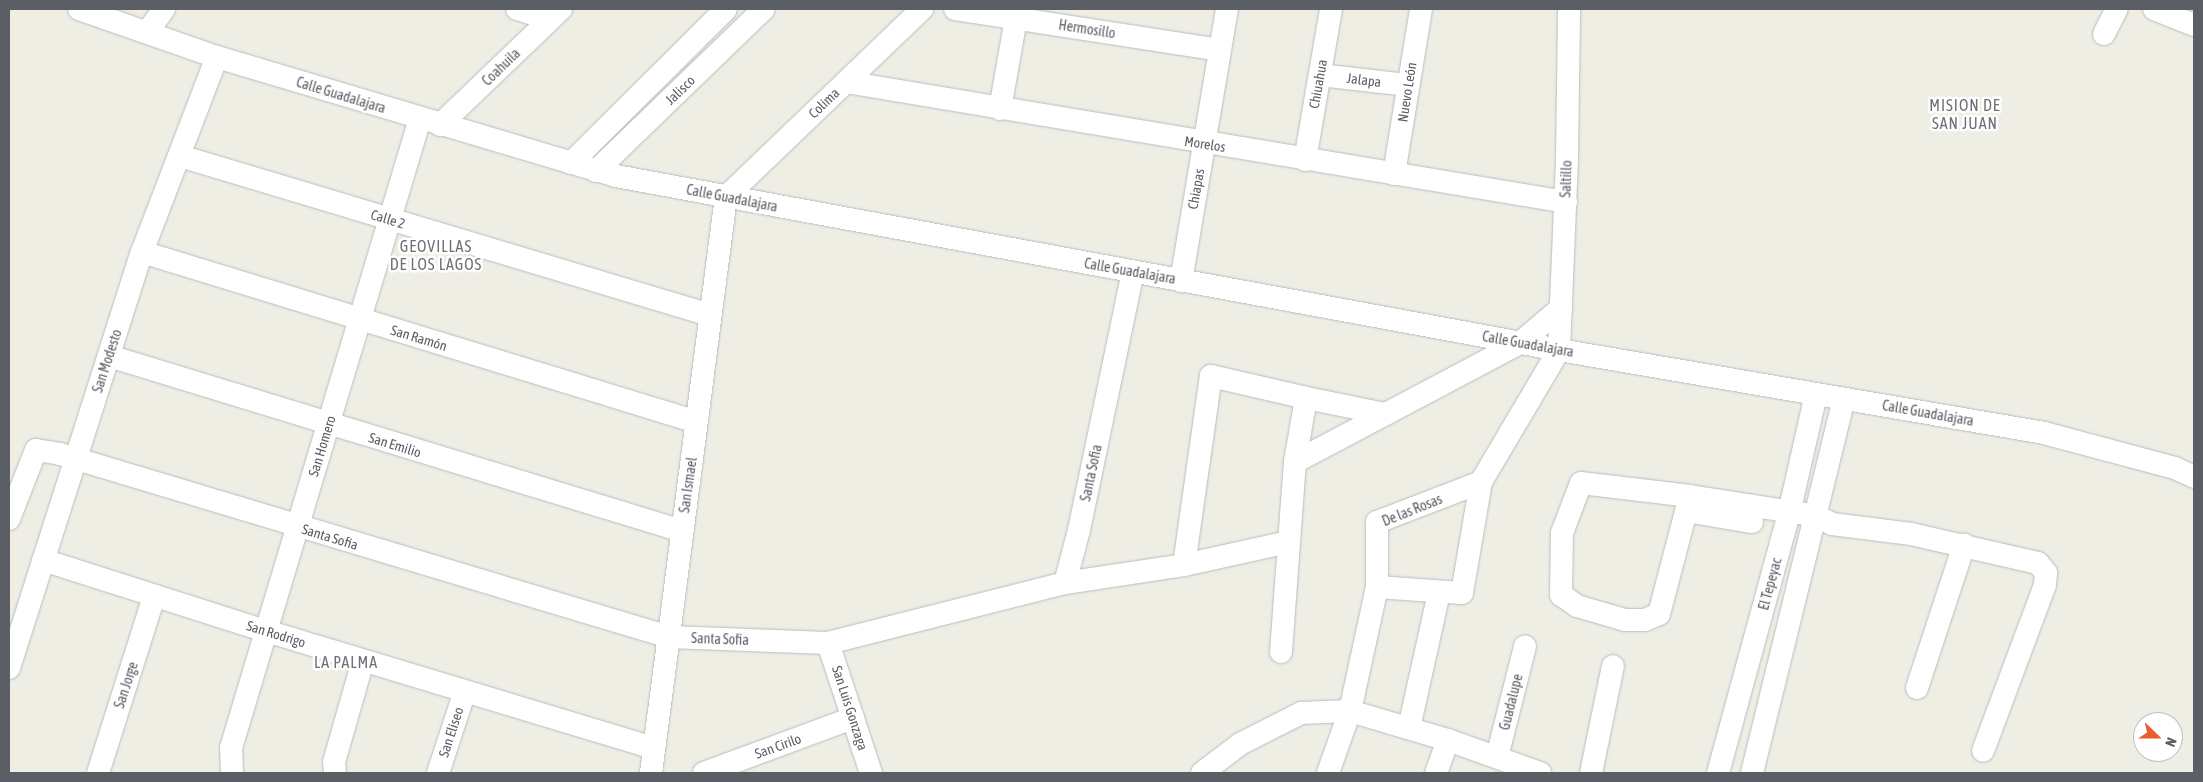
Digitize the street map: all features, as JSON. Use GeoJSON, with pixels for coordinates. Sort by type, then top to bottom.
{"type":"FeatureCollection","features":[{"type":"Feature","properties":{"kind":"street","name":"Calle Guadalajara"},"geometry":{"type":"LineString","coordinates":[[79,9],[148,31],[217,57],[596,170],[726,197],[1520,343],[2044,433],[2175,468],[2194,477]]}},
{"type":"Feature","properties":{"kind":"street"},"geometry":{"type":"LineString","coordinates":[[148,31],[164,9]]}},
{"type":"Feature","properties":{"kind":"street"},"geometry":{"type":"LineString","coordinates":[[517,9],[555,14]]}},
{"type":"Feature","properties":{"kind":"street","name":"Jalisco"},"geometry":{"type":"LineString","coordinates":[[571,163],[726,9]]}},
{"type":"Feature","properties":{"kind":"street","name":"Jalisco"},"geometry":{"type":"LineString","coordinates":[[596,170],[764,9]]}},
{"type":"Feature","properties":{"kind":"street","name":"Colima"},"geometry":{"type":"LineString","coordinates":[[726,197],[922,9]]}},
{"type":"Feature","properties":{"kind":"street","name":"Hermosillo"},"geometry":{"type":"LineString","coordinates":[[955,9],[1220,50]]}},
{"type":"Feature","properties":{"kind":"street","name":"Chiapas"},"geometry":{"type":"LineString","coordinates":[[1181,281],[1227,9]]}},
{"type":"Feature","properties":{"kind":"street","name":"Chiuahua"},"geometry":{"type":"LineString","coordinates":[[1305,160],[1331,9]]}},
{"type":"Feature","properties":{"kind":"street","name":"Nuevo León"},"geometry":{"type":"LineString","coordinates":[[1394,174],[1421,9]]}},
{"type":"Feature","properties":{"kind":"street","name":"Saltillo"},"geometry":{"type":"LineString","coordinates":[[1559,350],[1566,202],[1569,9]]}},
{"type":"Feature","properties":{"kind":"street"},"geometry":{"type":"LineString","coordinates":[[2104,34],[2117,9]]}},
{"type":"Feature","properties":{"kind":"street"},"geometry":{"type":"LineString","coordinates":[[2154,9],[2194,25]]}},
{"type":"Feature","properties":{"kind":"street","name":"Coahuila"},"geometry":{"type":"LineString","coordinates":[[430,122],[555,14]]}},
{"type":"Feature","properties":{"kind":"street"},"geometry":{"type":"LineString","coordinates":[[1000,109],[1016,18]]}},
{"type":"Feature","properties":{"kind":"street","name":"San Modesto"},"geometry":{"type":"LineString","coordinates":[[9,668],[142,252],[217,57]]}},
{"type":"Feature","properties":{"kind":"street","name":"Jalapa"},"geometry":{"type":"LineString","coordinates":[[1320,75],[1408,85]]}},
{"type":"Feature","properties":{"kind":"street","name":"Morelos"},"geometry":{"type":"LineString","coordinates":[[846,82],[1204,144],[1566,202]]}},
{"type":"Feature","properties":{"kind":"street","name":"San Homero"},"geometry":{"type":"LineString","coordinates":[[232,773],[231,748],[390,220],[430,122]]}},
{"type":"Feature","properties":{"kind":"street","name":"Calle 2"},"geometry":{"type":"LineString","coordinates":[[180,156],[710,315]]}},
{"type":"Feature","properties":{"kind":"street","name":"San Ismael"},"geometry":{"type":"LineString","coordinates":[[651,773],[726,197]]}},
{"type":"Feature","properties":{"kind":"street","name":"San Ramón"},"geometry":{"type":"LineString","coordinates":[[142,252],[697,422]]}},
{"type":"Feature","properties":{"kind":"street","name":"Santa Sofia"},"geometry":{"type":"LineString","coordinates":[[15,483],[36,450],[76,457],[298,528],[668,637],[828,643],[1065,582],[1080,530],[1133,272]]}},
{"type":"Feature","properties":{"kind":"street"},"geometry":{"type":"LineString","coordinates":[[1295,462],[1520,343],[1561,308]]}},
{"type":"Feature","properties":{"kind":"street"},"geometry":{"type":"LineString","coordinates":[[1328,773],[1350,711],[1377,587],[1462,594],[1481,482],[1559,350]]}},
{"type":"Feature","properties":{"kind":"street","name":"San Emilio"},"geometry":{"type":"LineString","coordinates":[[108,356],[328,425],[682,531]]}},
{"type":"Feature","properties":{"kind":"street"},"geometry":{"type":"LineString","coordinates":[[1184,565],[1212,376],[1385,414]]}},
{"type":"Feature","properties":{"kind":"street","name":"El Tepeyac"},"geometry":{"type":"LineString","coordinates":[[1718,773],[1787,520],[1816,394]]}},
{"type":"Feature","properties":{"kind":"street"},"geometry":{"type":"LineString","coordinates":[[1281,652],[1295,462],[1306,398]]}},
{"type":"Feature","properties":{"kind":"street","name":"El Tepeyac"},"geometry":{"type":"LineString","coordinates":[[1752,773],[1820,525],[1844,399]]}},
{"type":"Feature","properties":{"kind":"street","name":"De las Rosas"},"geometry":{"type":"LineString","coordinates":[[1377,587],[1377,522],[1481,482]]}},
{"type":"Feature","properties":{"kind":"street"},"geometry":{"type":"LineString","coordinates":[[9,518],[15,483]]}},
{"type":"Feature","properties":{"kind":"street"},"geometry":{"type":"LineString","coordinates":[[1688,504],[1659,614],[1645,620],[1626,620],[1577,606],[1560,595],[1562,533],[1580,483],[1688,504],[1787,520],[1911,534],[2038,564],[2046,573],[2045,586],[1983,751]]}},
{"type":"Feature","properties":{"kind":"street"},"geometry":{"type":"LineString","coordinates":[[1065,582],[1184,565],[1289,542]]}},
{"type":"Feature","properties":{"kind":"street"},"geometry":{"type":"LineString","coordinates":[[1917,688],[1964,545]]}},
{"type":"Feature","properties":{"kind":"street","name":"San Rodrigo"},"geometry":{"type":"LineString","coordinates":[[43,560],[266,631],[654,748]]}},
{"type":"Feature","properties":{"kind":"street"},"geometry":{"type":"LineString","coordinates":[[1409,728],[1440,593]]}},
{"type":"Feature","properties":{"kind":"street","name":"San Jorge"},"geometry":{"type":"LineString","coordinates":[[98,773],[154,596]]}},
{"type":"Feature","properties":{"kind":"street","name":"San Luis Gonzaga"},"geometry":{"type":"LineString","coordinates":[[828,643],[871,773]]}},
{"type":"Feature","properties":{"kind":"street","name":"Guadalupe"},"geometry":{"type":"LineString","coordinates":[[1497,758],[1525,646]]}},
{"type":"Feature","properties":{"kind":"street"},"geometry":{"type":"LineString","coordinates":[[335,773],[334,762],[364,660]]}},
{"type":"Feature","properties":{"kind":"street"},"geometry":{"type":"LineString","coordinates":[[1591,773],[1613,666]]}},
{"type":"Feature","properties":{"kind":"street","name":"San Eliseo"},"geometry":{"type":"LineString","coordinates":[[438,773],[465,691]]}},
{"type":"Feature","properties":{"kind":"street"},"geometry":{"type":"LineString","coordinates":[[1202,773],[1240,744],[1301,713],[1350,711],[1448,740],[1540,773]]}},
{"type":"Feature","properties":{"kind":"street","name":"San Cirilo"},"geometry":{"type":"LineString","coordinates":[[704,773],[853,718]]}},
{"type":"Feature","properties":{"kind":"street"},"geometry":{"type":"LineString","coordinates":[[1436,773],[1448,740]]}},
{"type":"Feature","properties":{"kind":"street"},"geometry":{"type":"LineString","coordinates":[[1230,773],[1240,744]]}},
{"type":"Feature","properties":{"kind":"district","name":"MISION DE SAN JUAN"},"geometry":{"type":"Point","coordinates":[1965,114]}},
{"type":"Feature","properties":{"kind":"district","name":"GEOVILLAS DE LOS LAGOS"},"geometry":{"type":"Point","coordinates":[436,255]}},
{"type":"Feature","properties":{"kind":"district","name":"LA PALMA"},"geometry":{"type":"Point","coordinates":[346,662]}}]}
